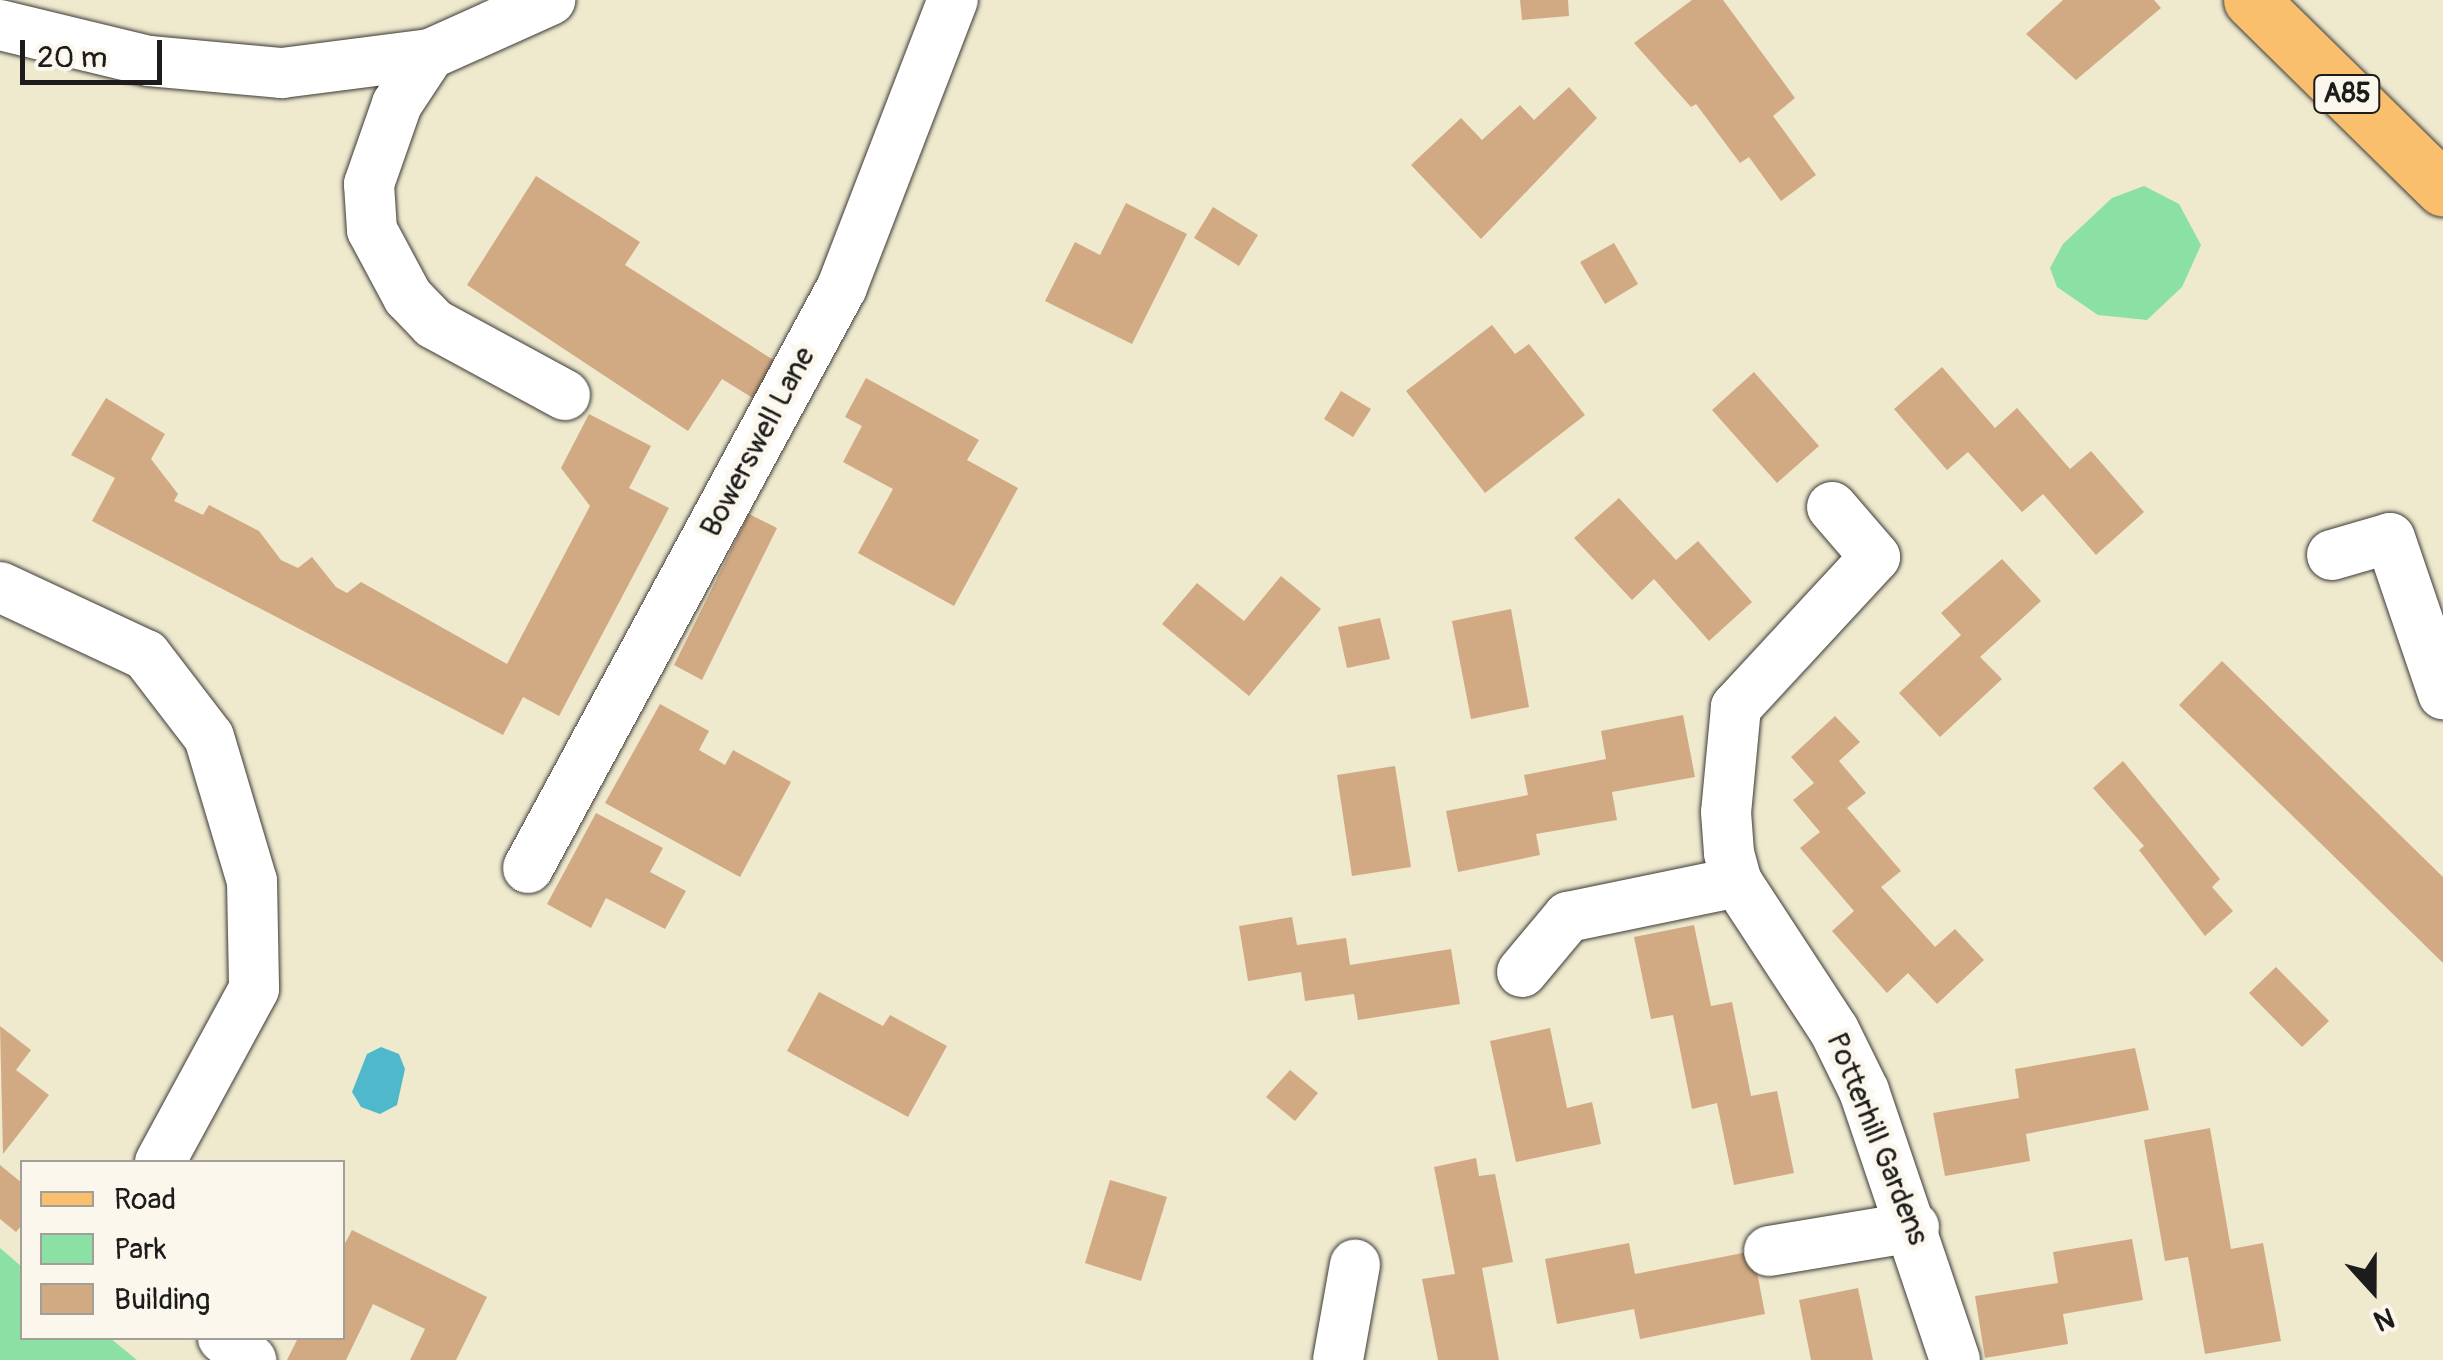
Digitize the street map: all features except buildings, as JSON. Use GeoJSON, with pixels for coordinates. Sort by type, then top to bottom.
{"type":"FeatureCollection","features":[{"type":"Feature","properties":{"kind":"main road","name":"A85"},"geometry":{"type":"LineString","coordinates":[[2251,0],[2443,189]]}},
{"type":"Feature","properties":{"kind":"street"},"geometry":{"type":"LineString","coordinates":[[0,25],[149,60],[282,73],[430,54],[550,0]]}},
{"type":"Feature","properties":{"kind":"street","name":"Bowerswell Lane"},"geometry":{"type":"LineString","coordinates":[[528,868],[842,287],[953,0]]}},
{"type":"Feature","properties":{"kind":"street"},"geometry":{"type":"LineString","coordinates":[[430,54],[396,104],[375,168],[372,230],[408,297],[434,324],[565,395]]}},
{"type":"Feature","properties":{"kind":"street","name":"Potterhill Gardens"},"geometry":{"type":"LineString","coordinates":[[1832,506],[1875,557],[1736,707],[1726,812],[1736,882],[1834,1030],[1914,1227],[1955,1360]]}},
{"type":"Feature","properties":{"kind":"street"},"geometry":{"type":"LineString","coordinates":[[2332,555],[2390,538],[2443,694]]}},
{"type":"Feature","properties":{"kind":"street"},"geometry":{"type":"LineString","coordinates":[[0,586],[146,654],[209,737],[252,880],[254,989],[161,1160]]}},
{"type":"Feature","properties":{"kind":"street"},"geometry":{"type":"LineString","coordinates":[[1522,972],[1568,917],[1736,882]]}},
{"type":"Feature","properties":{"kind":"street"},"geometry":{"type":"LineString","coordinates":[[1769,1251],[1914,1227]]}},
{"type":"Feature","properties":{"kind":"street"},"geometry":{"type":"LineString","coordinates":[[1338,1360],[1355,1265]]}},
{"type":"Feature","properties":{"kind":"street"},"geometry":{"type":"LineString","coordinates":[[225,1340],[250,1360]]}},
{"type":"Feature","properties":{"kind":"green space"},"geometry":{"type":"Polygon","coordinates":[[[2144,186],[2179,204],[2201,245],[2182,287],[2147,320],[2098,315],[2057,287],[2050,268],[2063,244],[2112,198],[2144,186]]]}},
{"type":"Feature","properties":{"kind":"green space"},"geometry":{"type":"Polygon","coordinates":[[[0,1248],[20,1265],[20,1340],[112,1340],[137,1360],[0,1360],[0,1248]]]}},
{"type":"Feature","properties":{"kind":"water"},"geometry":{"type":"Polygon","coordinates":[[[381,1047],[399,1054],[405,1069],[397,1105],[380,1114],[361,1107],[352,1092],[367,1054],[381,1047]]]}}]}
